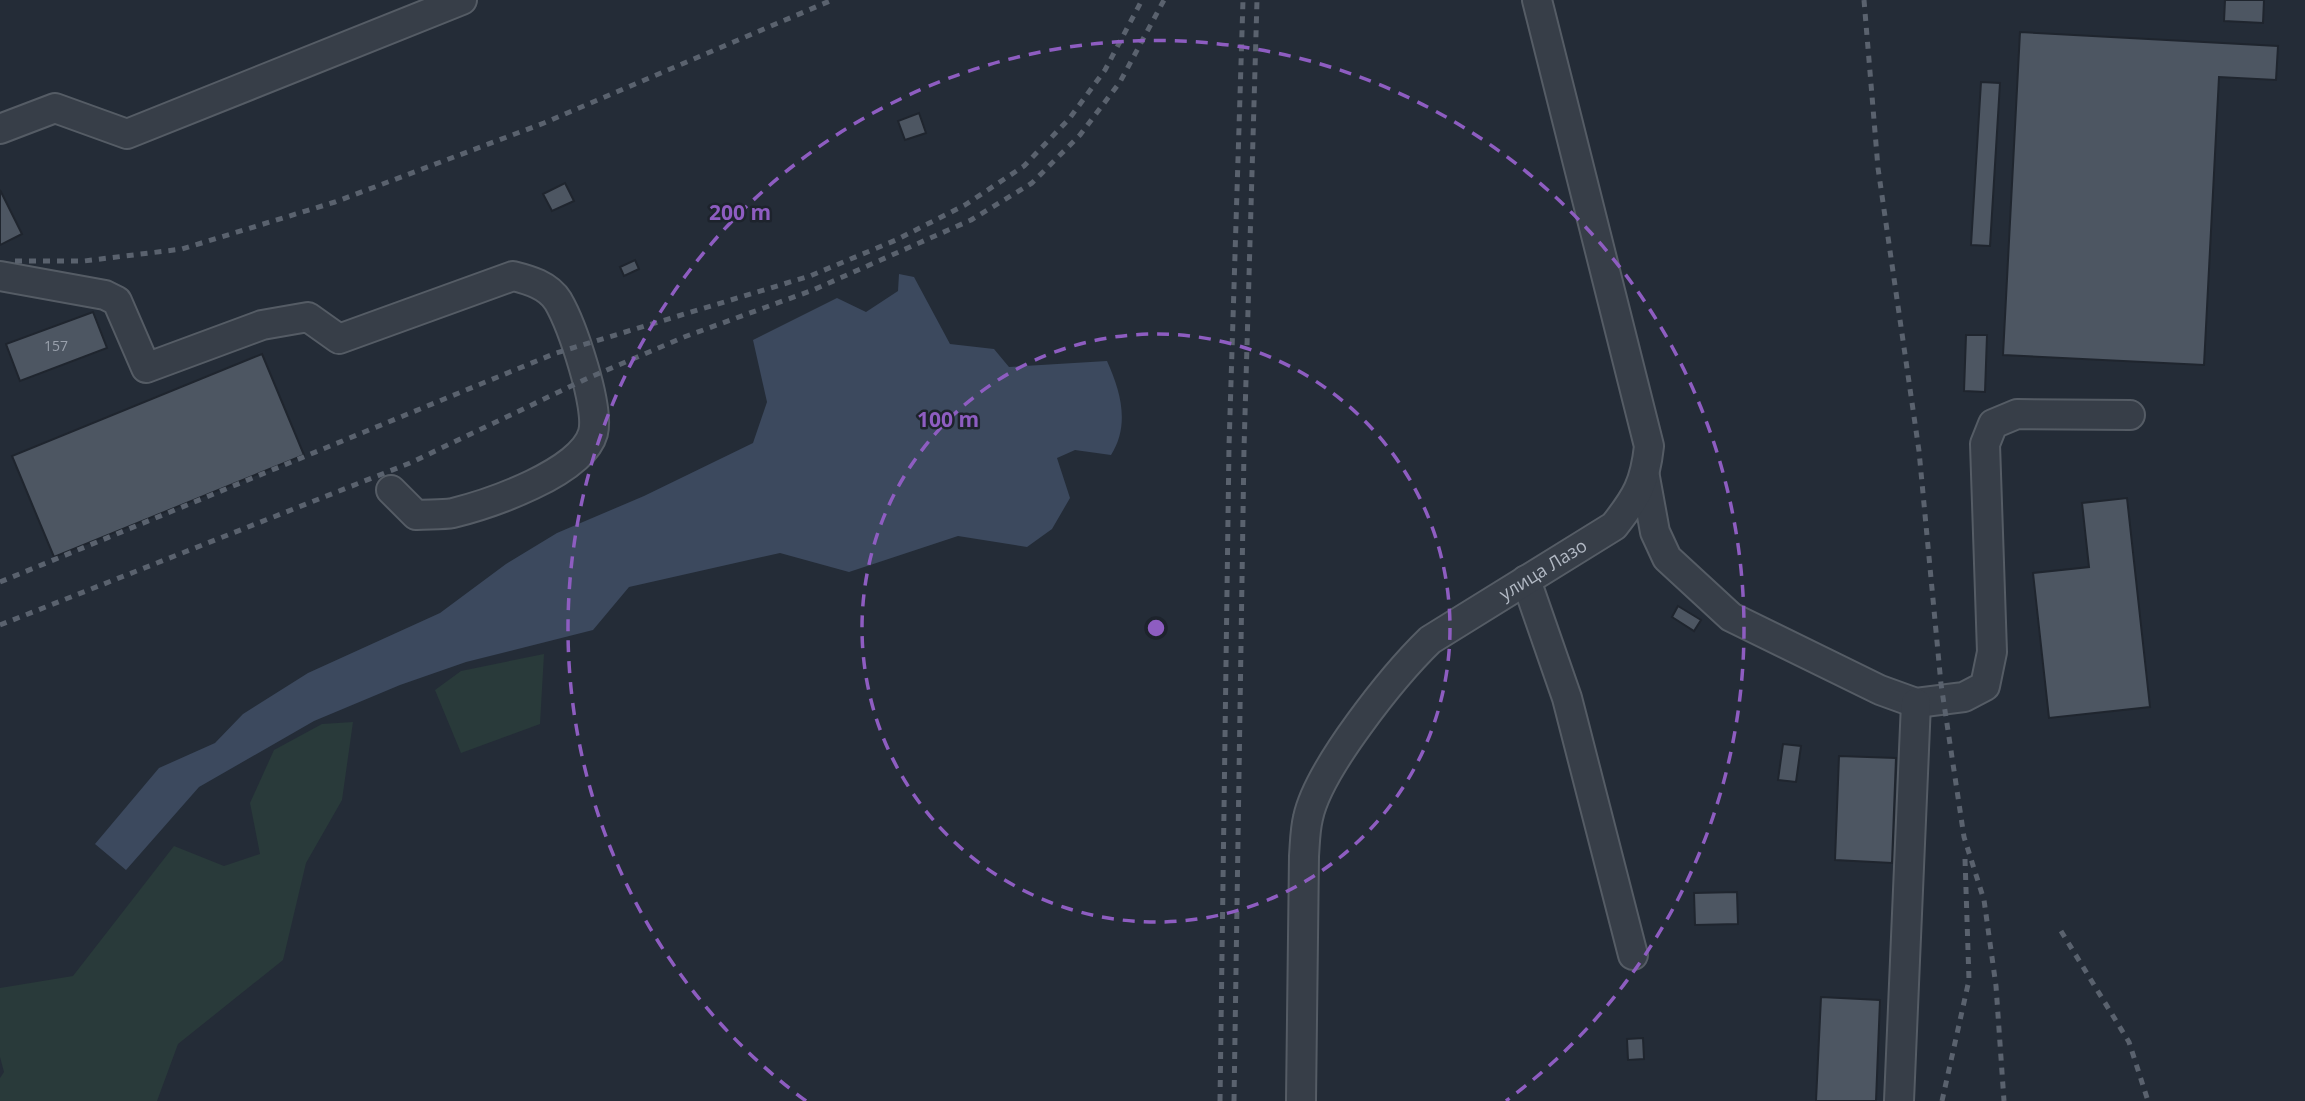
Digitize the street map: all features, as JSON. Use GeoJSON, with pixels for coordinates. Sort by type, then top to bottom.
{"type":"FeatureCollection","features":[{"type":"Feature","properties":{"kind":"street"},"geometry":{"type":"LineString","coordinates":[[0,130],[55,108],[127,134],[462,0]]}},
{"type":"Feature","properties":{"kind":"street","name":"улица Лазо"},"geometry":{"type":"LineString","coordinates":[[1301,1101],[1304,856],[1308,817],[1317,793],[1376,701],[1406,663],[1455,622],[1614,526],[1634,500],[1645,477],[1648,446],[1537,0]]}},
{"type":"Feature","properties":{"kind":"street"},"geometry":{"type":"LineString","coordinates":[[0,276],[105,295],[117,302],[146,368],[262,325],[308,317],[339,339],[513,276],[535,281],[557,299],[593,400],[593,435],[570,464],[518,493],[451,513],[416,515],[391,490]]}},
{"type":"Feature","properties":{"kind":"street"},"geometry":{"type":"LineString","coordinates":[[1645,477],[1655,532],[1667,558],[1731,617],[1880,690],[1916,703],[1964,697],[1985,686],[1992,652],[1985,444],[1993,424],[2017,414],[2130,415]]}},
{"type":"Feature","properties":{"kind":"street"},"geometry":{"type":"LineString","coordinates":[[1526,580],[1567,698],[1633,955]]}},
{"type":"Feature","properties":{"kind":"street"},"geometry":{"type":"LineString","coordinates":[[1899,1101],[1916,703]]}},
{"type":"Feature","properties":{"kind":"shaded area"},"geometry":{"type":"Polygon","coordinates":[[[544,654],[540,724],[461,753],[435,690],[461,671],[544,654]]]}},
{"type":"Feature","properties":{"kind":"shaded area"},"geometry":{"type":"Polygon","coordinates":[[[353,722],[342,800],[306,863],[283,960],[178,1044],[157,1101],[0,1101],[0,1078],[4,1072],[0,1057],[0,988],[73,976],[174,846],[224,866],[260,854],[250,803],[274,750],[322,724],[353,722]]]}},
{"type":"Feature","properties":{"kind":"water"},"geometry":{"type":"Polygon","coordinates":[[[899,274],[914,277],[950,344],[994,349],[1009,367],[1107,361],[1121,408],[1122,420],[1117,444],[1111,455],[1075,450],[1057,458],[1070,498],[1052,529],[1027,547],[958,536],[849,572],[780,553],[629,587],[593,630],[466,662],[400,685],[314,721],[199,787],[126,870],[95,844],[159,768],[215,743],[243,714],[308,673],[440,613],[506,564],[557,533],[644,496],[753,443],[767,402],[753,340],[837,298],[866,312],[898,291],[899,274]]]}},
{"type":"Feature","properties":{"kind":"building"},"geometry":{"type":"Polygon","coordinates":[[[2225,0],[2264,0],[2263,23],[2224,21],[2225,0]]]}},
{"type":"Feature","properties":{"kind":"building"},"geometry":{"type":"Polygon","coordinates":[[[2020,32],[2278,46],[2276,80],[2219,77],[2204,365],[2003,355],[2020,32]]]}},
{"type":"Feature","properties":{"kind":"building"},"geometry":{"type":"Polygon","coordinates":[[[1981,82],[2000,83],[1990,246],[1971,245],[1981,82]]]}},
{"type":"Feature","properties":{"kind":"building"},"geometry":{"type":"Polygon","coordinates":[[[919,113],[926,133],[905,140],[898,121],[919,113]]]}},
{"type":"Feature","properties":{"kind":"building"},"geometry":{"type":"Polygon","coordinates":[[[565,183],[574,201],[552,211],[543,194],[565,183]]]}},
{"type":"Feature","properties":{"kind":"building"},"geometry":{"type":"Polygon","coordinates":[[[0,190],[22,234],[0,245],[0,190]]]}},
{"type":"Feature","properties":{"kind":"building"},"geometry":{"type":"Polygon","coordinates":[[[635,260],[639,269],[624,276],[620,267],[635,260]]]}},
{"type":"Feature","properties":{"kind":"building"},"geometry":{"type":"Polygon","coordinates":[[[93,312],[107,348],[20,381],[6,344],[93,312]]]}},
{"type":"Feature","properties":{"kind":"building"},"geometry":{"type":"Polygon","coordinates":[[[1966,335],[1987,335],[1985,392],[1964,391],[1966,335]]]}},
{"type":"Feature","properties":{"kind":"building"},"geometry":{"type":"Polygon","coordinates":[[[262,354],[304,455],[54,557],[12,456],[262,354]]]}},
{"type":"Feature","properties":{"kind":"building"},"geometry":{"type":"Polygon","coordinates":[[[2127,498],[2150,707],[2049,718],[2033,573],[2089,567],[2082,503],[2127,498]]]}},
{"type":"Feature","properties":{"kind":"building"},"geometry":{"type":"Polygon","coordinates":[[[1678,606],[1701,620],[1694,631],[1672,617],[1678,606]]]}},
{"type":"Feature","properties":{"kind":"building"},"geometry":{"type":"Polygon","coordinates":[[[1783,744],[1801,746],[1796,782],[1778,780],[1783,744]]]}},
{"type":"Feature","properties":{"kind":"building"},"geometry":{"type":"Polygon","coordinates":[[[1839,756],[1896,758],[1892,863],[1835,860],[1839,756]]]}},
{"type":"Feature","properties":{"kind":"building"},"geometry":{"type":"Polygon","coordinates":[[[1737,892],[1738,924],[1695,925],[1694,893],[1737,892]]]}},
{"type":"Feature","properties":{"kind":"building"},"geometry":{"type":"Polygon","coordinates":[[[1821,997],[1880,1000],[1876,1101],[1816,1101],[1821,997]]]}},
{"type":"Feature","properties":{"kind":"building"},"geometry":{"type":"Polygon","coordinates":[[[1643,1038],[1644,1059],[1628,1060],[1627,1039],[1643,1038]]]}},
{"type":"Feature","properties":{"kind":"railway"},"geometry":{"type":"LineString","coordinates":[[15,261],[84,261],[182,249],[335,202],[544,123],[832,0]]}},
{"type":"Feature","properties":{"kind":"railway"},"geometry":{"type":"LineString","coordinates":[[0,582],[556,353],[810,276],[896,240],[965,205],[1024,166],[1069,119],[1105,70],[1142,0]]}},
{"type":"Feature","properties":{"kind":"railway"},"geometry":{"type":"LineString","coordinates":[[0,625],[410,463],[586,379],[684,337],[813,290],[971,220],[1032,183],[1080,135],[1120,82],[1164,0]]}},
{"type":"Feature","properties":{"kind":"railway"},"geometry":{"type":"LineString","coordinates":[[1220,1101],[1229,446],[1243,0]]}},
{"type":"Feature","properties":{"kind":"railway"},"geometry":{"type":"LineString","coordinates":[[1234,1101],[1244,449],[1257,0]]}},
{"type":"Feature","properties":{"kind":"railway"},"geometry":{"type":"LineString","coordinates":[[1864,0],[1878,168],[1919,451],[1941,684],[1964,837],[1984,900],[1996,986],[2004,1101]]}},
{"type":"Feature","properties":{"kind":"railway"},"geometry":{"type":"LineString","coordinates":[[1942,1101],[1969,980],[1965,859]]}},
{"type":"Feature","properties":{"kind":"railway"},"geometry":{"type":"LineString","coordinates":[[2061,931],[2129,1042],[2148,1101]]}}]}
